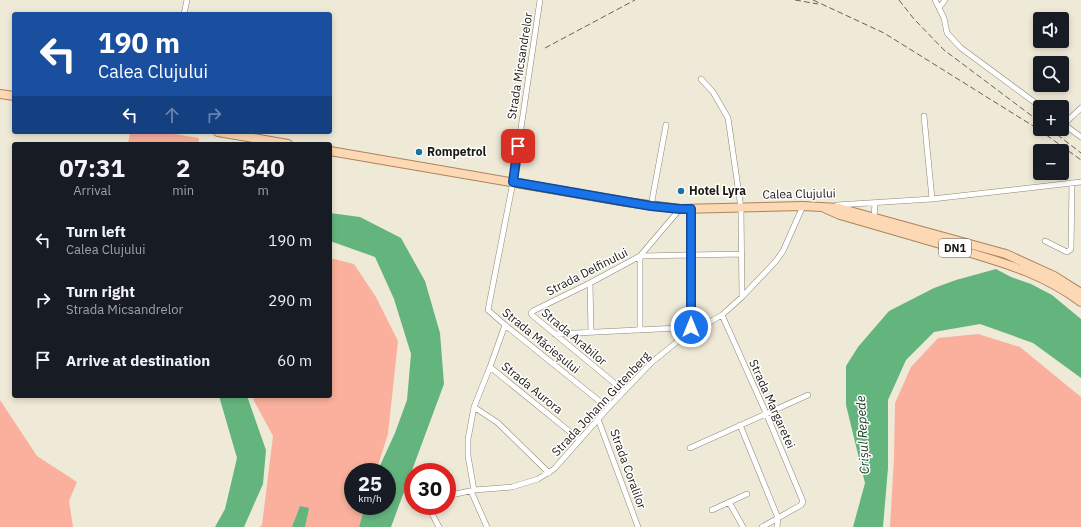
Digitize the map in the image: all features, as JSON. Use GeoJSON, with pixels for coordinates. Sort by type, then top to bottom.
{"type":"FeatureCollection","features":[{"type":"Feature","properties":{"kind":"main road"},"geometry":{"type":"LineString","coordinates":[[0,94],[12,96]]}},
{"type":"Feature","properties":{"kind":"main road"},"geometry":{"type":"LineString","coordinates":[[230,134],[276,142]]}},
{"type":"Feature","properties":{"kind":"main road","name":"Calea Clujului"},"geometry":{"type":"LineString","coordinates":[[332,151],[651,206],[680,209],[803,206],[824,207]]}},
{"type":"Feature","properties":{"kind":"main road","name":"DN1"},"geometry":{"type":"LineString","coordinates":[[824,207],[827,210],[840,215],[1006,254],[1044,270],[1081,293]]}},
{"type":"Feature","properties":{"kind":"main road","name":"DN1"},"geometry":{"type":"LineString","coordinates":[[824,207],[839,208],[874,218],[882,224],[1007,263],[1043,278],[1071,294],[1081,302]]}},
{"type":"Feature","properties":{"kind":"main road"},"geometry":{"type":"LineString","coordinates":[[840,215],[846,214],[869,222],[874,218]]}},
{"type":"Feature","properties":{"kind":"street"},"geometry":{"type":"LineString","coordinates":[[184,12],[187,0]]}},
{"type":"Feature","properties":{"kind":"street","name":"Strada Micsandrelor"},"geometry":{"type":"LineString","coordinates":[[513,182],[540,0]]}},
{"type":"Feature","properties":{"kind":"street"},"geometry":{"type":"LineString","coordinates":[[935,0],[944,18],[947,33],[961,48],[1033,101]]}},
{"type":"Feature","properties":{"kind":"street"},"geometry":{"type":"LineString","coordinates":[[939,8],[945,0]]}},
{"type":"Feature","properties":{"kind":"street"},"geometry":{"type":"LineString","coordinates":[[701,79],[713,92],[728,118],[741,208],[742,297]]}},
{"type":"Feature","properties":{"kind":"street"},"geometry":{"type":"LineString","coordinates":[[1069,118],[1081,108]]}},
{"type":"Feature","properties":{"kind":"street"},"geometry":{"type":"LineString","coordinates":[[924,116],[932,199]]}},
{"type":"Feature","properties":{"kind":"street"},"geometry":{"type":"LineString","coordinates":[[651,206],[666,124]]}},
{"type":"Feature","properties":{"kind":"street"},"geometry":{"type":"LineString","coordinates":[[1069,128],[1081,137]]}},
{"type":"Feature","properties":{"kind":"street","name":"Strada Măcieșului"},"geometry":{"type":"LineString","coordinates":[[513,182],[488,310],[608,408]]}},
{"type":"Feature","properties":{"kind":"street","name":"Calea Clujului"},"geometry":{"type":"LineString","coordinates":[[824,207],[932,199],[1081,182]]}},
{"type":"Feature","properties":{"kind":"street"},"geometry":{"type":"LineString","coordinates":[[1045,241],[1067,252],[1071,249],[1072,183]]}},
{"type":"Feature","properties":{"kind":"street"},"geometry":{"type":"LineString","coordinates":[[874,218],[875,204]]}},
{"type":"Feature","properties":{"kind":"street","name":"Strada Johann Gutenberg"},"geometry":{"type":"LineString","coordinates":[[456,494],[512,487],[538,480],[549,473],[560,463],[608,408],[652,362],[683,337],[722,315],[742,297],[780,256],[803,206]]}},
{"type":"Feature","properties":{"kind":"street","name":"Strada Delfinului"},"geometry":{"type":"LineString","coordinates":[[531,312],[532,310],[640,256],[680,209]]}},
{"type":"Feature","properties":{"kind":"street"},"geometry":{"type":"LineString","coordinates":[[691,209],[691,327]]}},
{"type":"Feature","properties":{"kind":"street"},"geometry":{"type":"LineString","coordinates":[[640,330],[640,256],[742,254]]}},
{"type":"Feature","properties":{"kind":"street"},"geometry":{"type":"LineString","coordinates":[[590,282],[592,332]]}},
{"type":"Feature","properties":{"kind":"street","name":"Strada Arabilor"},"geometry":{"type":"LineString","coordinates":[[531,312],[532,315],[624,391]]}},
{"type":"Feature","properties":{"kind":"street","name":"Strada Margaretei"},"geometry":{"type":"LineString","coordinates":[[722,315],[766,413],[803,502],[778,518]]}},
{"type":"Feature","properties":{"kind":"street"},"geometry":{"type":"LineString","coordinates":[[486,527],[473,491],[468,439],[474,407],[505,325]]}},
{"type":"Feature","properties":{"kind":"street"},"geometry":{"type":"LineString","coordinates":[[555,334],[702,327]]}},
{"type":"Feature","properties":{"kind":"street","name":"Strada Aurora"},"geometry":{"type":"LineString","coordinates":[[490,367],[580,440]]}},
{"type":"Feature","properties":{"kind":"street"},"geometry":{"type":"LineString","coordinates":[[690,448],[808,395]]}},
{"type":"Feature","properties":{"kind":"street"},"geometry":{"type":"LineString","coordinates":[[474,407],[498,422],[549,473]]}},
{"type":"Feature","properties":{"kind":"street","name":"Strada Coralilor"},"geometry":{"type":"LineString","coordinates":[[598,419],[638,527]]}},
{"type":"Feature","properties":{"kind":"street"},"geometry":{"type":"LineString","coordinates":[[740,425],[778,518],[777,527]]}},
{"type":"Feature","properties":{"kind":"street"},"geometry":{"type":"LineString","coordinates":[[712,510],[747,494]]}},
{"type":"Feature","properties":{"kind":"street"},"geometry":{"type":"LineString","coordinates":[[729,502],[743,527]]}},
{"type":"Feature","properties":{"kind":"street"},"geometry":{"type":"LineString","coordinates":[[433,515],[439,527]]}},
{"type":"Feature","properties":{"kind":"street"},"geometry":{"type":"LineString","coordinates":[[762,527],[778,518]]}},
{"type":"Feature","properties":{"kind":"shaded area"},"geometry":{"type":"Polygon","coordinates":[[[130,134],[174,134],[199,138],[198,142],[128,142],[130,134]]]}},
{"type":"Feature","properties":{"kind":"shaded area"},"geometry":{"type":"Polygon","coordinates":[[[332,258],[354,264],[376,297],[398,341],[388,434],[379,463],[344,463],[344,515],[362,515],[359,527],[259,527],[262,525],[273,436],[253,398],[332,398],[332,258]]]}},
{"type":"Feature","properties":{"kind":"shaded area"},"geometry":{"type":"Polygon","coordinates":[[[978,334],[1020,347],[1081,397],[1081,527],[890,527],[894,458],[895,403],[911,367],[938,338],[978,334]]]}},
{"type":"Feature","properties":{"kind":"shaded area"},"geometry":{"type":"Polygon","coordinates":[[[0,400],[37,456],[77,482],[69,501],[73,527],[0,527],[0,400]]]}},
{"type":"Feature","properties":{"kind":"water"},"geometry":{"type":"Polygon","coordinates":[[[332,213],[360,217],[401,238],[425,281],[440,333],[444,384],[415,463],[404,463],[404,492],[396,514],[396,463],[381,463],[395,433],[407,400],[411,354],[394,299],[375,257],[332,242],[332,213]]]}},
{"type":"Feature","properties":{"kind":"water","name":"Crișul Repede"},"geometry":{"type":"Polygon","coordinates":[[[996,269],[1052,295],[1081,319],[1081,378],[1033,343],[980,324],[934,332],[906,360],[888,400],[888,468],[883,527],[853,527],[865,483],[846,405],[846,366],[858,347],[889,311],[934,288],[956,280],[996,269]]]}},
{"type":"Feature","properties":{"kind":"water"},"geometry":{"type":"Polygon","coordinates":[[[220,398],[248,398],[266,450],[263,484],[244,527],[215,527],[225,509],[237,458],[220,398]]]}},
{"type":"Feature","properties":{"kind":"water"},"geometry":{"type":"Polygon","coordinates":[[[300,506],[309,508],[305,527],[292,527],[300,506]]]}},
{"type":"Feature","properties":{"kind":"water"},"geometry":{"type":"Polygon","coordinates":[[[362,515],[395,515],[391,527],[359,527],[362,515]]]}},
{"type":"Feature","properties":{"kind":"railway"},"geometry":{"type":"LineString","coordinates":[[545,48],[635,0]]}},
{"type":"Feature","properties":{"kind":"railway"},"geometry":{"type":"LineString","coordinates":[[795,0],[818,4]]}},
{"type":"Feature","properties":{"kind":"railway"},"geometry":{"type":"LineString","coordinates":[[813,0],[884,33],[1038,129],[1081,160]]}},
{"type":"Feature","properties":{"kind":"railway"},"geometry":{"type":"LineString","coordinates":[[899,0],[914,19],[944,50],[1033,117]]}},
{"type":"Feature","properties":{"kind":"railway"},"geometry":{"type":"LineString","coordinates":[[1059,136],[1081,153]]}},
{"type":"Feature","properties":{"kind":"place","name":"Rompetrol"},"geometry":{"type":"Point","coordinates":[419,152]}},
{"type":"Feature","properties":{"kind":"place","name":"Hotel Lyra"},"geometry":{"type":"Point","coordinates":[681,191]}},
{"type":"Feature","properties":{"kind":"route"},"geometry":{"type":"LineString","coordinates":[[518,146],[513,182],[651,206],[691,209],[691,327]]}}]}
